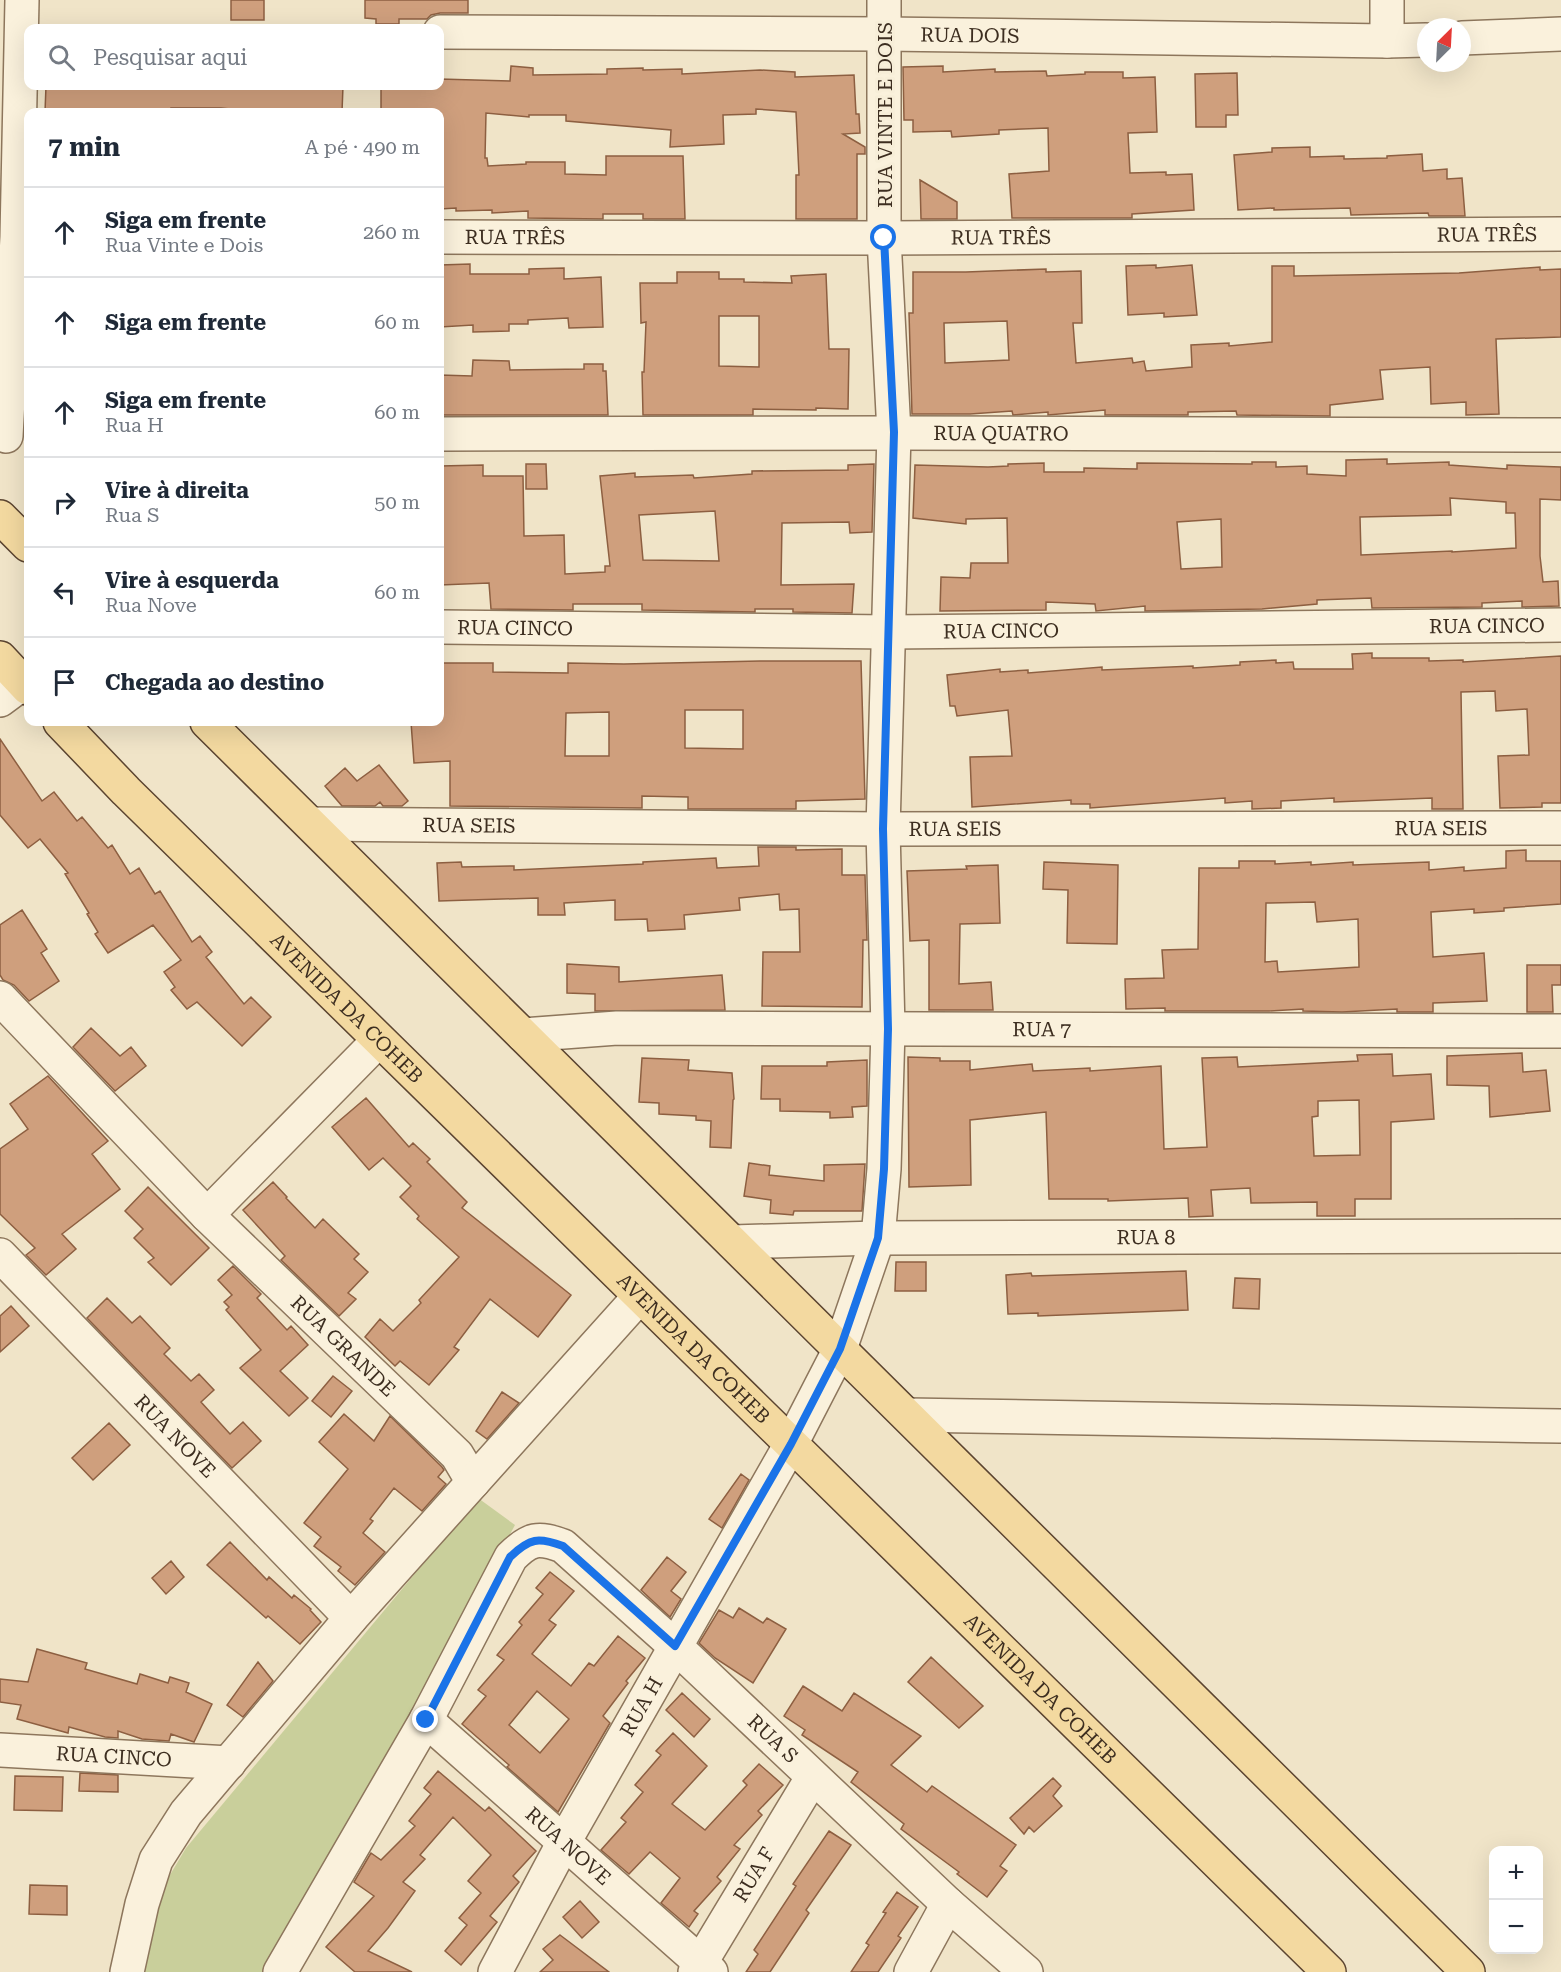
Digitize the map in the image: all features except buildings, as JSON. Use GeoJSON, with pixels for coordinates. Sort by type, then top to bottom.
{"type":"FeatureCollection","features":[{"type":"Feature","properties":{"kind":"main road"},"geometry":{"type":"LineString","coordinates":[[0,517],[24,541]]}},
{"type":"Feature","properties":{"kind":"main road"},"geometry":{"type":"LineString","coordinates":[[0,658],[17,690]]}},
{"type":"Feature","properties":{"kind":"main road","name":"AVENIDA DA COHEB"},"geometry":{"type":"LineString","coordinates":[[64,726],[126,792],[1329,1972]]}},
{"type":"Feature","properties":{"kind":"main road"},"geometry":{"type":"LineString","coordinates":[[211,726],[1468,1972]]}},
{"type":"Feature","properties":{"kind":"street","name":"RUA VINTE E DOIS"},"geometry":{"type":"LineString","coordinates":[[840,1349],[878,1238],[884,1169],[888,1029],[883,829],[894,432],[884,238],[884,0]]}},
{"type":"Feature","properties":{"kind":"street"},"geometry":{"type":"LineString","coordinates":[[1387,0],[1388,41]]}},
{"type":"Feature","properties":{"kind":"street"},"geometry":{"type":"LineString","coordinates":[[12,436],[18,22]]}},
{"type":"Feature","properties":{"kind":"street","name":"RUA DOIS"},"geometry":{"type":"LineString","coordinates":[[444,32],[1417,40]]}},
{"type":"Feature","properties":{"kind":"street"},"geometry":{"type":"LineString","coordinates":[[1471,38],[1561,34]]}},
{"type":"Feature","properties":{"kind":"street","name":"RUA TRÊS"},"geometry":{"type":"LineString","coordinates":[[444,237],[884,238],[1561,234]]}},
{"type":"Feature","properties":{"kind":"street","name":"RUA QUATRO"},"geometry":{"type":"LineString","coordinates":[[444,434],[894,432],[1561,435]]}},
{"type":"Feature","properties":{"kind":"street","name":"RUA CINCO"},"geometry":{"type":"LineString","coordinates":[[444,627],[889,632],[1561,625]]}},
{"type":"Feature","properties":{"kind":"street","name":"RUA SEIS"},"geometry":{"type":"LineString","coordinates":[[311,825],[883,829],[1561,828]]}},
{"type":"Feature","properties":{"kind":"street"},"geometry":{"type":"LineString","coordinates":[[0,999],[207,1215],[379,1040]]}},
{"type":"Feature","properties":{"kind":"street","name":"RUA 7"},"geometry":{"type":"LineString","coordinates":[[523,1035],[617,1028],[1561,1031]]}},
{"type":"Feature","properties":{"kind":"street","name":"RUA GRANDE"},"geometry":{"type":"LineString","coordinates":[[207,1215],[457,1455],[474,1482]]}},
{"type":"Feature","properties":{"kind":"street","name":"RUA 8"},"geometry":{"type":"LineString","coordinates":[[732,1242],[878,1238],[1561,1236]]}},
{"type":"Feature","properties":{"kind":"street","name":"RUA NOVE"},"geometry":{"type":"LineString","coordinates":[[0,1255],[351,1618]]}},
{"type":"Feature","properties":{"kind":"street"},"geometry":{"type":"LineString","coordinates":[[127,1972],[142,1904],[156,1860],[186,1813],[351,1618],[640,1296]]}},
{"type":"Feature","properties":{"kind":"street","name":"RUA H"},"geometry":{"type":"LineString","coordinates":[[495,1972],[564,1842],[791,1444],[840,1349]]}},
{"type":"Feature","properties":{"kind":"street"},"geometry":{"type":"LineString","coordinates":[[907,1415],[1561,1426]]}},
{"type":"Feature","properties":{"kind":"street","name":"RUA S"},"geometry":{"type":"LineString","coordinates":[[426,1720],[510,1557],[531,1540],[547,1540],[563,1546],[675,1646],[812,1778],[948,1904],[1026,1972]]}},
{"type":"Feature","properties":{"kind":"street"},"geometry":{"type":"LineString","coordinates":[[280,1972],[426,1720]]}},
{"type":"Feature","properties":{"kind":"street","name":"RUA NOVE"},"geometry":{"type":"LineString","coordinates":[[426,1720],[564,1842],[702,1969]]}},
{"type":"Feature","properties":{"kind":"street","name":"RUA CINCO"},"geometry":{"type":"LineString","coordinates":[[0,1750],[229,1762]]}},
{"type":"Feature","properties":{"kind":"street","name":"RUA F"},"geometry":{"type":"LineString","coordinates":[[702,1969],[812,1778]]}},
{"type":"Feature","properties":{"kind":"street"},"geometry":{"type":"LineString","coordinates":[[911,1972],[948,1904]]}},
{"type":"Feature","properties":{"kind":"green space"},"geometry":{"type":"Polygon","coordinates":[[[478,1498],[515,1525],[273,1972],[145,1972],[144,1967],[161,1890],[186,1848],[478,1498]]]}},
{"type":"Feature","properties":{"kind":"route"},"geometry":{"type":"LineString","coordinates":[[426,1720],[510,1557],[531,1540],[547,1540],[563,1546],[675,1646],[791,1444],[840,1349],[878,1238],[884,1169],[888,1029],[883,829],[894,432],[884,238]]}}]}
